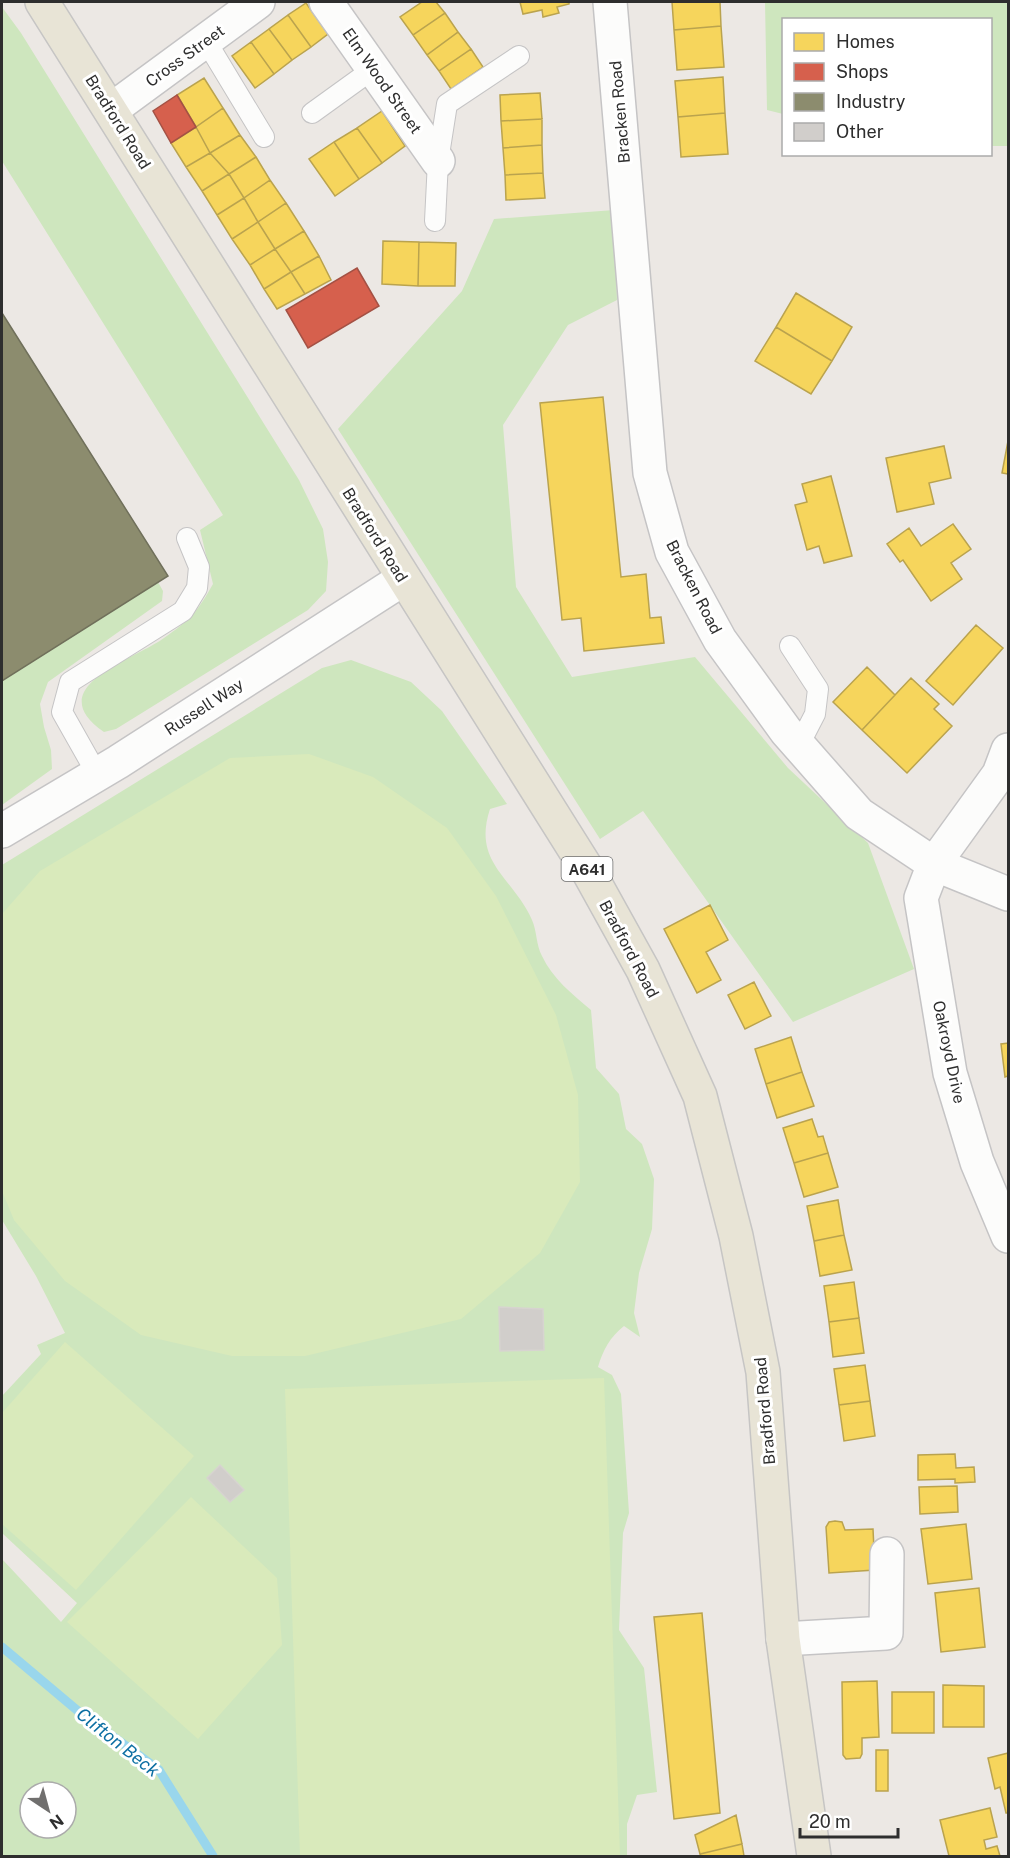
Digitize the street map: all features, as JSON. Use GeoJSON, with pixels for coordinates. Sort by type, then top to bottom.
{"type":"FeatureCollection","features":[{"type":"Feature","properties":{"kind":"main road","name":"Bradford Road"},"geometry":{"type":"LineString","coordinates":[[42,2],[586,869],[643,970],[700,1096],[736,1236],[764,1372],[783,1639],[814,1857]]}},
{"type":"Feature","properties":{"kind":"street","name":"Cross Street"},"geometry":{"type":"LineString","coordinates":[[111,110],[258,2]]}},
{"type":"Feature","properties":{"kind":"street","name":"Elm Wood Street"},"geometry":{"type":"LineString","coordinates":[[326,2],[438,161]]}},
{"type":"Feature","properties":{"kind":"street","name":"Bracken Road"},"geometry":{"type":"LineString","coordinates":[[610,2],[650,473],[672,552],[720,640],[799,745],[859,814],[934,864],[1008,894]]}},
{"type":"Feature","properties":{"kind":"street","name":"Russell Way"},"geometry":{"type":"LineString","coordinates":[[2,831],[97,774],[403,579]]}},
{"type":"Feature","properties":{"kind":"street","name":"Oakroyd Drive"},"geometry":{"type":"LineString","coordinates":[[1008,750],[999,774],[934,864],[921,898],[950,1073],[977,1162],[1008,1236]]}},
{"type":"Feature","properties":{"kind":"street"},"geometry":{"type":"LineString","coordinates":[[783,1639],[886,1633],[887,1554]]}},
{"type":"Feature","properties":{"kind":"lane"},"geometry":{"type":"LineString","coordinates":[[206,40],[264,137]]}},
{"type":"Feature","properties":{"kind":"lane"},"geometry":{"type":"LineString","coordinates":[[435,221],[438,161],[447,104],[519,56]]}},
{"type":"Feature","properties":{"kind":"lane"},"geometry":{"type":"LineString","coordinates":[[312,112],[373,69]]}},
{"type":"Feature","properties":{"kind":"lane"},"geometry":{"type":"LineString","coordinates":[[97,774],[62,712],[69,682],[183,611],[197,588],[199,567],[187,538]]}},
{"type":"Feature","properties":{"kind":"lane"},"geometry":{"type":"LineString","coordinates":[[790,646],[818,688],[815,714],[799,745]]}},
{"type":"Feature","properties":{"kind":"green space"},"geometry":{"type":"Polygon","coordinates":[[[765,2],[1008,2],[1008,146],[992,146],[992,18],[782,18],[782,114],[767,110],[765,2]]]}},
{"type":"Feature","properties":{"kind":"green space"},"geometry":{"type":"Polygon","coordinates":[[[2,7],[21,33],[299,480],[323,529],[328,562],[326,591],[308,610],[116,729],[104,732],[87,716],[82,701],[87,688],[98,676],[173,632],[198,608],[213,584],[200,530],[223,515],[2,161],[2,7]]]}},
{"type":"Feature","properties":{"kind":"green space"},"geometry":{"type":"Polygon","coordinates":[[[614,210],[617,300],[568,325],[503,425],[516,587],[572,677],[695,657],[788,768],[868,843],[914,969],[793,1022],[643,811],[600,839],[338,429],[462,291],[494,219],[614,210]]]}},
{"type":"Feature","properties":{"kind":"green space"},"geometry":{"type":"Polygon","coordinates":[[[158,582],[163,591],[162,601],[48,682],[40,704],[51,750],[52,769],[2,805],[2,681],[158,582]]]}},
{"type":"Feature","properties":{"kind":"green space"},"geometry":{"type":"Polygon","coordinates":[[[351,660],[411,682],[442,711],[507,804],[490,809],[486,843],[490,857],[532,920],[540,952],[551,972],[591,1010],[596,1068],[619,1094],[626,1129],[642,1144],[654,1179],[652,1229],[639,1273],[634,1313],[640,1337],[624,1326],[608,1344],[598,1367],[612,1375],[621,1394],[629,1513],[623,1533],[619,1630],[644,1668],[657,1792],[637,1795],[627,1824],[627,1856],[2,1856],[2,1559],[61,1622],[77,1603],[2,1533],[2,1396],[41,1354],[37,1345],[65,1333],[36,1276],[2,1220],[2,865],[322,668],[351,660]]]}},
{"type":"Feature","properties":{"kind":"green space"},"geometry":{"type":"Polygon","coordinates":[[[309,754],[373,777],[447,828],[496,896],[556,1015],[578,1095],[580,1182],[540,1253],[461,1319],[305,1356],[232,1356],[141,1335],[65,1281],[14,1220],[2,1191],[2,914],[40,871],[230,758],[309,754]]]}},
{"type":"Feature","properties":{"kind":"green space"},"geometry":{"type":"Polygon","coordinates":[[[65,1342],[194,1456],[76,1590],[2,1524],[2,1413],[65,1342]]]}},
{"type":"Feature","properties":{"kind":"green space"},"geometry":{"type":"Polygon","coordinates":[[[604,1378],[620,1856],[300,1856],[285,1389],[604,1378]]]}},
{"type":"Feature","properties":{"kind":"green space"},"geometry":{"type":"Polygon","coordinates":[[[191,1497],[277,1578],[282,1645],[198,1739],[67,1622],[191,1497]]]}},
{"type":"Feature","properties":{"kind":"building: Homes"},"geometry":{"type":"Polygon","coordinates":[[[422,2],[436,2],[445,13],[413,35],[400,17],[422,2]]]}},
{"type":"Feature","properties":{"kind":"building: Homes"},"geometry":{"type":"Polygon","coordinates":[[[520,2],[569,2],[569,4],[557,7],[559,13],[543,17],[542,10],[523,14],[520,2]]]}},
{"type":"Feature","properties":{"kind":"building: Homes"},"geometry":{"type":"Polygon","coordinates":[[[672,2],[720,2],[721,26],[674,30],[672,2]]]}},
{"type":"Feature","properties":{"kind":"building: Homes"},"geometry":{"type":"Polygon","coordinates":[[[306,3],[328,34],[311,47],[288,15],[306,3]]]}},
{"type":"Feature","properties":{"kind":"building: Homes"},"geometry":{"type":"Polygon","coordinates":[[[445,13],[458,32],[427,55],[413,35],[445,13]]]}},
{"type":"Feature","properties":{"kind":"building: Homes"},"geometry":{"type":"Polygon","coordinates":[[[288,15],[311,47],[292,60],[269,29],[288,15]]]}},
{"type":"Feature","properties":{"kind":"building: Homes"},"geometry":{"type":"Polygon","coordinates":[[[721,26],[724,67],[677,70],[674,30],[721,26]]]}},
{"type":"Feature","properties":{"kind":"building: Homes"},"geometry":{"type":"Polygon","coordinates":[[[269,29],[292,60],[274,74],[251,42],[269,29]]]}},
{"type":"Feature","properties":{"kind":"building: Homes"},"geometry":{"type":"Polygon","coordinates":[[[458,32],[471,49],[439,71],[427,55],[458,32]]]}},
{"type":"Feature","properties":{"kind":"building: Homes"},"geometry":{"type":"Polygon","coordinates":[[[251,42],[274,74],[255,88],[232,56],[251,42]]]}},
{"type":"Feature","properties":{"kind":"building: Homes"},"geometry":{"type":"Polygon","coordinates":[[[471,49],[483,67],[451,89],[439,71],[471,49]]]}},
{"type":"Feature","properties":{"kind":"building: Homes"},"geometry":{"type":"Polygon","coordinates":[[[723,77],[725,113],[678,117],[675,81],[723,77]]]}},
{"type":"Feature","properties":{"kind":"building: Homes"},"geometry":{"type":"Polygon","coordinates":[[[204,78],[223,108],[196,127],[177,95],[204,78]]]}},
{"type":"Feature","properties":{"kind":"building: Homes"},"geometry":{"type":"Polygon","coordinates":[[[540,93],[542,119],[501,121],[500,95],[540,93]]]}},
{"type":"Feature","properties":{"kind":"building: Homes"},"geometry":{"type":"Polygon","coordinates":[[[223,108],[240,135],[210,153],[196,127],[223,108]]]}},
{"type":"Feature","properties":{"kind":"building: Homes"},"geometry":{"type":"Polygon","coordinates":[[[382,111],[405,146],[382,163],[357,128],[382,111]]]}},
{"type":"Feature","properties":{"kind":"building: Homes"},"geometry":{"type":"Polygon","coordinates":[[[725,113],[728,154],[681,157],[678,117],[725,113]]]}},
{"type":"Feature","properties":{"kind":"building: Homes"},"geometry":{"type":"Polygon","coordinates":[[[542,119],[542,145],[503,148],[501,121],[542,119]]]}},
{"type":"Feature","properties":{"kind":"building: Homes"},"geometry":{"type":"Polygon","coordinates":[[[196,127],[210,153],[186,167],[171,143],[196,127]]]}},
{"type":"Feature","properties":{"kind":"building: Homes"},"geometry":{"type":"Polygon","coordinates":[[[357,128],[382,163],[359,179],[334,142],[357,128]]]}},
{"type":"Feature","properties":{"kind":"building: Homes"},"geometry":{"type":"Polygon","coordinates":[[[240,135],[256,157],[229,174],[210,153],[240,135]]]}},
{"type":"Feature","properties":{"kind":"building: Homes"},"geometry":{"type":"Polygon","coordinates":[[[334,142],[359,179],[335,196],[309,159],[334,142]]]}},
{"type":"Feature","properties":{"kind":"building: Homes"},"geometry":{"type":"Polygon","coordinates":[[[542,145],[543,173],[505,175],[503,148],[542,145]]]}},
{"type":"Feature","properties":{"kind":"building: Homes"},"geometry":{"type":"Polygon","coordinates":[[[210,153],[229,174],[202,191],[186,167],[210,153]]]}},
{"type":"Feature","properties":{"kind":"building: Homes"},"geometry":{"type":"Polygon","coordinates":[[[256,157],[270,180],[244,198],[229,174],[256,157]]]}},
{"type":"Feature","properties":{"kind":"building: Homes"},"geometry":{"type":"Polygon","coordinates":[[[543,173],[545,198],[506,200],[505,175],[543,173]]]}},
{"type":"Feature","properties":{"kind":"building: Homes"},"geometry":{"type":"Polygon","coordinates":[[[229,174],[244,198],[217,215],[202,191],[229,174]]]}},
{"type":"Feature","properties":{"kind":"building: Homes"},"geometry":{"type":"Polygon","coordinates":[[[270,180],[286,203],[258,222],[244,198],[270,180]]]}},
{"type":"Feature","properties":{"kind":"building: Homes"},"geometry":{"type":"Polygon","coordinates":[[[244,198],[258,222],[232,239],[217,215],[244,198]]]}},
{"type":"Feature","properties":{"kind":"building: Homes"},"geometry":{"type":"Polygon","coordinates":[[[286,203],[304,231],[275,249],[258,222],[286,203]]]}},
{"type":"Feature","properties":{"kind":"building: Homes"},"geometry":{"type":"Polygon","coordinates":[[[258,222],[275,249],[250,265],[232,239],[258,222]]]}},
{"type":"Feature","properties":{"kind":"building: Homes"},"geometry":{"type":"Polygon","coordinates":[[[304,231],[319,256],[291,272],[275,249],[304,231]]]}},
{"type":"Feature","properties":{"kind":"building: Homes"},"geometry":{"type":"Polygon","coordinates":[[[383,241],[419,242],[418,286],[382,284],[383,241]]]}},
{"type":"Feature","properties":{"kind":"building: Homes"},"geometry":{"type":"Polygon","coordinates":[[[419,242],[456,243],[455,286],[418,286],[419,242]]]}},
{"type":"Feature","properties":{"kind":"building: Homes"},"geometry":{"type":"Polygon","coordinates":[[[275,249],[291,272],[264,289],[250,265],[275,249]]]}},
{"type":"Feature","properties":{"kind":"building: Homes"},"geometry":{"type":"Polygon","coordinates":[[[319,256],[331,280],[305,294],[291,272],[319,256]]]}},
{"type":"Feature","properties":{"kind":"building: Homes"},"geometry":{"type":"Polygon","coordinates":[[[291,272],[305,294],[277,309],[264,289],[291,272]]]}},
{"type":"Feature","properties":{"kind":"building: Homes"},"geometry":{"type":"Polygon","coordinates":[[[796,293],[852,327],[832,361],[776,327],[796,293]]]}},
{"type":"Feature","properties":{"kind":"building: Homes"},"geometry":{"type":"Polygon","coordinates":[[[776,327],[832,361],[811,394],[755,361],[776,327]]]}},
{"type":"Feature","properties":{"kind":"building: Homes"},"geometry":{"type":"Polygon","coordinates":[[[603,397],[621,577],[646,574],[650,618],[661,617],[664,643],[584,651],[581,618],[562,620],[540,403],[603,397]]]}},
{"type":"Feature","properties":{"kind":"building: Homes"},"geometry":{"type":"Polygon","coordinates":[[[1008,441],[1008,474],[1002,473],[1008,441]]]}},
{"type":"Feature","properties":{"kind":"building: Homes"},"geometry":{"type":"Polygon","coordinates":[[[944,446],[951,478],[929,483],[934,504],[897,512],[886,458],[944,446]]]}},
{"type":"Feature","properties":{"kind":"building: Homes"},"geometry":{"type":"Polygon","coordinates":[[[831,476],[852,556],[824,563],[819,546],[807,550],[795,505],[807,502],[802,484],[831,476]]]}},
{"type":"Feature","properties":{"kind":"building: Homes"},"geometry":{"type":"Polygon","coordinates":[[[953,524],[971,549],[951,563],[962,579],[931,601],[903,560],[900,562],[887,544],[909,528],[921,546],[953,524]]]}},
{"type":"Feature","properties":{"kind":"building: Homes"},"geometry":{"type":"Polygon","coordinates":[[[976,625],[1003,648],[953,705],[926,681],[976,625]]]}},
{"type":"Feature","properties":{"kind":"building: Homes"},"geometry":{"type":"Polygon","coordinates":[[[867,667],[895,695],[862,730],[833,702],[867,667]]]}},
{"type":"Feature","properties":{"kind":"building: Homes"},"geometry":{"type":"Polygon","coordinates":[[[911,678],[939,704],[934,709],[952,726],[907,773],[862,730],[911,678]]]}},
{"type":"Feature","properties":{"kind":"building: Homes"},"geometry":{"type":"Polygon","coordinates":[[[710,905],[728,940],[706,952],[721,980],[697,993],[664,929],[710,905]]]}},
{"type":"Feature","properties":{"kind":"building: Homes"},"geometry":{"type":"Polygon","coordinates":[[[754,982],[771,1016],[745,1029],[728,995],[754,982]]]}},
{"type":"Feature","properties":{"kind":"building: Homes"},"geometry":{"type":"Polygon","coordinates":[[[791,1037],[802,1072],[766,1084],[755,1049],[791,1037]]]}},
{"type":"Feature","properties":{"kind":"building: Homes"},"geometry":{"type":"Polygon","coordinates":[[[1008,1043],[1008,1076],[1005,1077],[1001,1044],[1008,1043]]]}},
{"type":"Feature","properties":{"kind":"building: Homes"},"geometry":{"type":"Polygon","coordinates":[[[802,1072],[814,1106],[777,1118],[766,1084],[802,1072]]]}},
{"type":"Feature","properties":{"kind":"building: Homes"},"geometry":{"type":"Polygon","coordinates":[[[812,1119],[818,1137],[823,1136],[828,1153],[794,1163],[783,1128],[812,1119]]]}},
{"type":"Feature","properties":{"kind":"building: Homes"},"geometry":{"type":"Polygon","coordinates":[[[828,1153],[838,1187],[804,1197],[794,1163],[828,1153]]]}},
{"type":"Feature","properties":{"kind":"building: Homes"},"geometry":{"type":"Polygon","coordinates":[[[838,1200],[844,1235],[814,1241],[807,1206],[838,1200]]]}},
{"type":"Feature","properties":{"kind":"building: Homes"},"geometry":{"type":"Polygon","coordinates":[[[844,1235],[852,1270],[820,1276],[814,1241],[844,1235]]]}},
{"type":"Feature","properties":{"kind":"building: Homes"},"geometry":{"type":"Polygon","coordinates":[[[854,1282],[859,1318],[829,1322],[824,1286],[854,1282]]]}},
{"type":"Feature","properties":{"kind":"building: Homes"},"geometry":{"type":"Polygon","coordinates":[[[859,1318],[864,1353],[833,1357],[829,1322],[859,1318]]]}},
{"type":"Feature","properties":{"kind":"building: Homes"},"geometry":{"type":"Polygon","coordinates":[[[865,1365],[870,1401],[839,1405],[834,1369],[865,1365]]]}},
{"type":"Feature","properties":{"kind":"building: Homes"},"geometry":{"type":"Polygon","coordinates":[[[870,1401],[875,1436],[844,1441],[839,1405],[870,1401]]]}},
{"type":"Feature","properties":{"kind":"building: Homes"},"geometry":{"type":"Polygon","coordinates":[[[955,1454],[956,1468],[974,1467],[975,1482],[955,1483],[955,1479],[918,1480],[918,1455],[955,1454]]]}},
{"type":"Feature","properties":{"kind":"building: Homes"},"geometry":{"type":"Polygon","coordinates":[[[957,1486],[958,1512],[920,1514],[919,1487],[957,1486]]]}},
{"type":"Feature","properties":{"kind":"building: Homes"},"geometry":{"type":"Polygon","coordinates":[[[829,1522],[842,1522],[845,1530],[873,1529],[875,1570],[829,1573],[826,1527],[829,1522]]]}},
{"type":"Feature","properties":{"kind":"building: Homes"},"geometry":{"type":"Polygon","coordinates":[[[966,1524],[972,1579],[928,1584],[921,1529],[966,1524]]]}},
{"type":"Feature","properties":{"kind":"building: Homes"},"geometry":{"type":"Polygon","coordinates":[[[979,1588],[985,1647],[941,1652],[935,1593],[979,1588]]]}},
{"type":"Feature","properties":{"kind":"building: Homes"},"geometry":{"type":"Polygon","coordinates":[[[702,1613],[720,1813],[674,1819],[654,1617],[702,1613]]]}},
{"type":"Feature","properties":{"kind":"building: Homes"},"geometry":{"type":"Polygon","coordinates":[[[877,1681],[879,1737],[862,1738],[860,1758],[846,1759],[843,1755],[842,1682],[877,1681]]]}},
{"type":"Feature","properties":{"kind":"building: Homes"},"geometry":{"type":"Polygon","coordinates":[[[943,1685],[984,1686],[984,1727],[943,1727],[943,1685]]]}},
{"type":"Feature","properties":{"kind":"building: Homes"},"geometry":{"type":"Polygon","coordinates":[[[892,1692],[934,1692],[934,1733],[892,1733],[892,1692]]]}},
{"type":"Feature","properties":{"kind":"building: Homes"},"geometry":{"type":"Polygon","coordinates":[[[876,1750],[888,1750],[888,1791],[876,1791],[876,1750]]]}},
{"type":"Feature","properties":{"kind":"building: Homes"},"geometry":{"type":"Polygon","coordinates":[[[1008,1753],[1008,1813],[1006,1813],[1000,1787],[995,1789],[988,1758],[1008,1753]]]}},
{"type":"Feature","properties":{"kind":"building: Homes"},"geometry":{"type":"Polygon","coordinates":[[[990,1808],[997,1837],[984,1840],[986,1849],[997,1846],[1000,1856],[949,1856],[940,1820],[990,1808]]]}},
{"type":"Feature","properties":{"kind":"building: Homes"},"geometry":{"type":"Polygon","coordinates":[[[736,1815],[742,1844],[700,1854],[695,1835],[736,1815]]]}},
{"type":"Feature","properties":{"kind":"building: Homes"},"geometry":{"type":"Polygon","coordinates":[[[742,1844],[744,1856],[701,1856],[700,1854],[742,1844]]]}},
{"type":"Feature","properties":{"kind":"building: Shops"},"geometry":{"type":"Polygon","coordinates":[[[177,95],[196,127],[171,143],[153,111],[177,95]]]}},
{"type":"Feature","properties":{"kind":"building: Shops"},"geometry":{"type":"Polygon","coordinates":[[[357,268],[379,306],[308,348],[286,310],[357,268]]]}},
{"type":"Feature","properties":{"kind":"building: Industry"},"geometry":{"type":"Polygon","coordinates":[[[2,313],[168,576],[2,681],[2,313]]]}},
{"type":"Feature","properties":{"kind":"building: Other"},"geometry":{"type":"Polygon","coordinates":[[[499,1307],[543,1309],[544,1350],[500,1351],[499,1307]]]}},
{"type":"Feature","properties":{"kind":"building: Other"},"geometry":{"type":"Polygon","coordinates":[[[220,1465],[244,1490],[230,1502],[207,1478],[220,1465]]]}},
{"type":"Feature","properties":{"kind":"waterway","name":"Clifton Beck"},"geometry":{"type":"LineString","coordinates":[[2,1647],[78,1711],[159,1770],[213,1856]]}}]}
